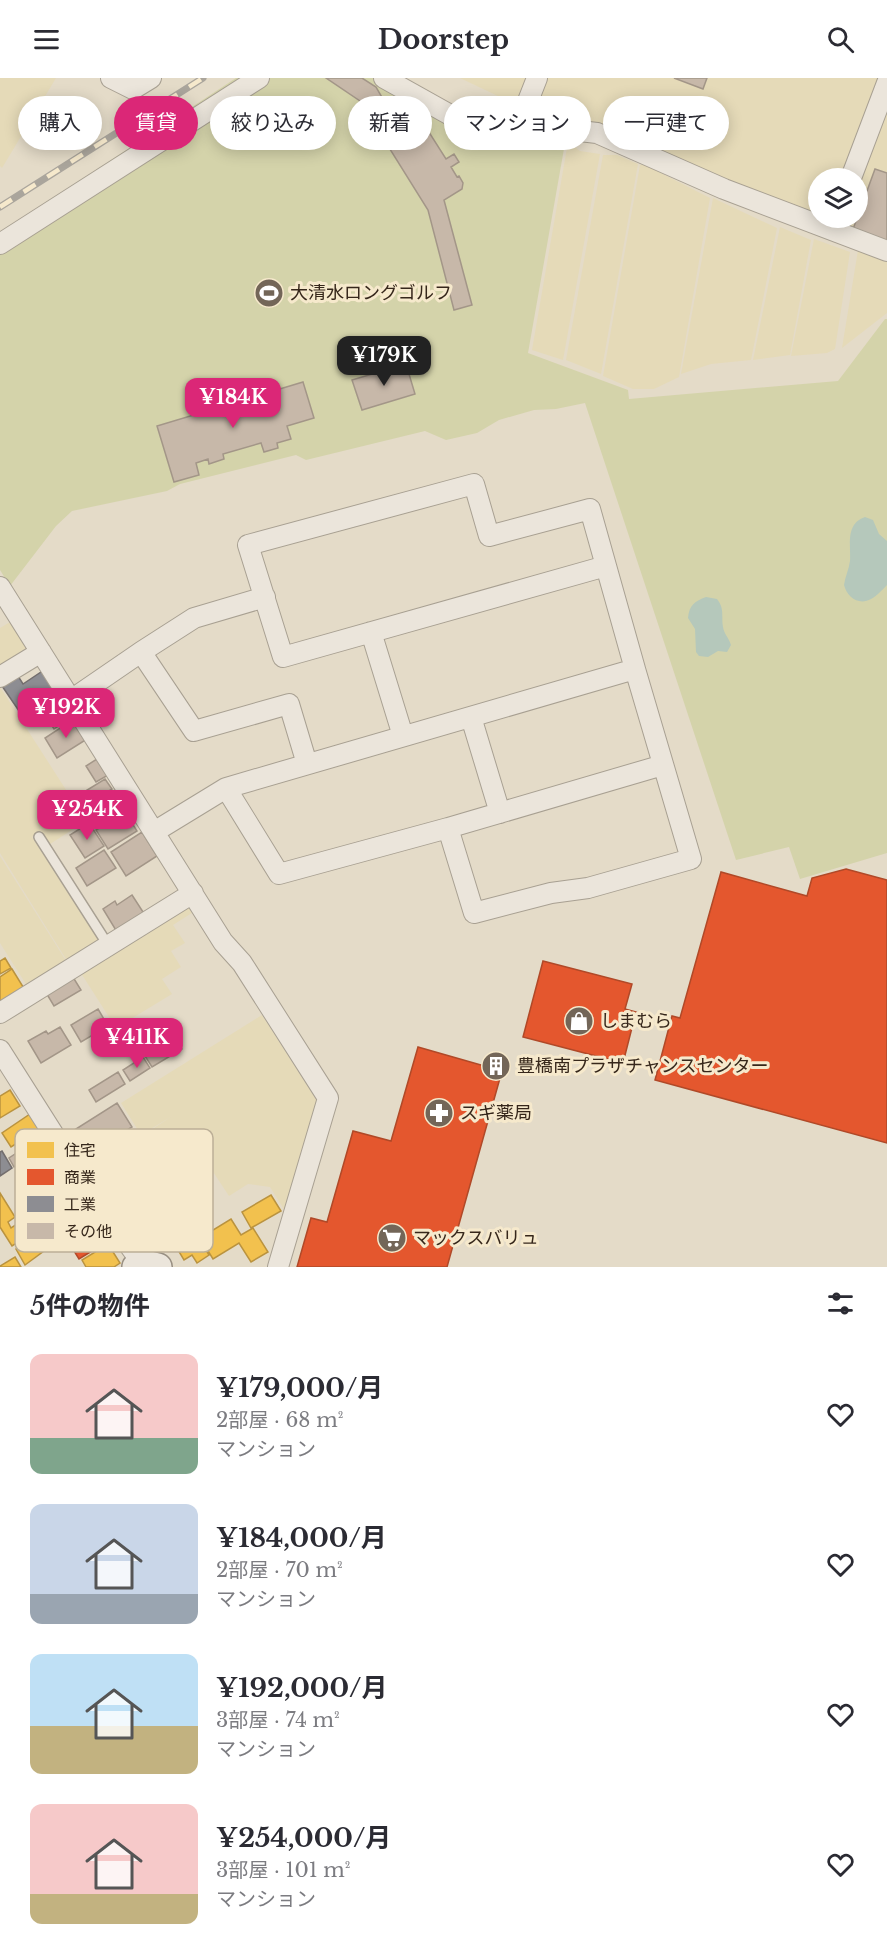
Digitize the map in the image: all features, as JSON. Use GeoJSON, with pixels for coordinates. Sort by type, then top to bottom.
{"type":"FeatureCollection","features":[{"type":"Feature","properties":{"kind":"street"},"geometry":{"type":"LineString","coordinates":[[111,78],[133,89],[151,78]]}},
{"type":"Feature","properties":{"kind":"street"},"geometry":{"type":"LineString","coordinates":[[0,244],[260,78]]}},
{"type":"Feature","properties":{"kind":"street"},"geometry":{"type":"LineString","coordinates":[[384,78],[444,111]]}},
{"type":"Feature","properties":{"kind":"street"},"geometry":{"type":"LineString","coordinates":[[537,78],[519,124],[597,133],[616,139],[724,189],[808,216]]}},
{"type":"Feature","properties":{"kind":"street"},"geometry":{"type":"LineString","coordinates":[[855,168],[887,83]]}},
{"type":"Feature","properties":{"kind":"street"},"geometry":{"type":"LineString","coordinates":[[842,228],[887,251]]}},
{"type":"Feature","properties":{"kind":"street"},"geometry":{"type":"LineString","coordinates":[[448,828],[474,913],[551,893],[588,888],[690,859],[590,509],[489,536],[474,484],[248,545],[283,657],[606,566]]}},
{"type":"Feature","properties":{"kind":"street"},"geometry":{"type":"LineString","coordinates":[[0,587],[223,942],[242,963],[327,1098],[278,1267]]}},
{"type":"Feature","properties":{"kind":"street"},"geometry":{"type":"LineString","coordinates":[[71,700],[194,618],[265,597]]}},
{"type":"Feature","properties":{"kind":"street"},"geometry":{"type":"LineString","coordinates":[[371,632],[404,736]]}},
{"type":"Feature","properties":{"kind":"street"},"geometry":{"type":"LineString","coordinates":[[0,677],[41,652]]}},
{"type":"Feature","properties":{"kind":"street"},"geometry":{"type":"LineString","coordinates":[[141,652],[194,731],[289,704],[307,764]]}},
{"type":"Feature","properties":{"kind":"street"},"geometry":{"type":"LineString","coordinates":[[154,832],[226,788],[635,669]]}},
{"type":"Feature","properties":{"kind":"street"},"geometry":{"type":"LineString","coordinates":[[471,717],[500,813]]}},
{"type":"Feature","properties":{"kind":"street"},"geometry":{"type":"LineString","coordinates":[[226,788],[279,874],[448,828],[663,765]]}},
{"type":"Feature","properties":{"kind":"street"},"geometry":{"type":"LineString","coordinates":[[0,1013],[193,893]]}},
{"type":"Feature","properties":{"kind":"street"},"geometry":{"type":"LineString","coordinates":[[0,1050],[50,1129]]}},
{"type":"Feature","properties":{"kind":"street"},"geometry":{"type":"LineString","coordinates":[[135,1252],[145,1266]]}},
{"type":"Feature","properties":{"kind":"lane"},"geometry":{"type":"LineString","coordinates":[[39,837],[108,945]]}},
{"type":"Feature","properties":{"kind":"shaded area"},"geometry":{"type":"Polygon","coordinates":[[[0,78],[56,78],[45,96],[18,96],[18,141],[2,168],[0,166],[0,78]]]}},
{"type":"Feature","properties":{"kind":"shaded area"},"geometry":{"type":"Polygon","coordinates":[[[460,78],[887,78],[887,313],[842,348],[860,238],[834,228],[868,228],[868,168],[808,168],[808,218],[628,150],[729,150],[729,96],[603,96],[603,141],[591,136],[591,96],[498,96],[460,78]]]}},
{"type":"Feature","properties":{"kind":"shaded area"},"geometry":{"type":"Polygon","coordinates":[[[567,150],[600,154],[563,360],[532,350],[567,150]]]}},
{"type":"Feature","properties":{"kind":"shaded area"},"geometry":{"type":"Polygon","coordinates":[[[603,155],[617,155],[638,164],[601,374],[566,360],[603,155]]]}},
{"type":"Feature","properties":{"kind":"shaded area"},"geometry":{"type":"Polygon","coordinates":[[[643,164],[710,198],[679,377],[654,389],[633,389],[603,376],[640,165],[643,164]]]}},
{"type":"Feature","properties":{"kind":"shaded area"},"geometry":{"type":"Polygon","coordinates":[[[713,198],[777,228],[751,360],[711,364],[681,374],[713,198]]]}},
{"type":"Feature","properties":{"kind":"shaded area"},"geometry":{"type":"Polygon","coordinates":[[[780,227],[811,240],[790,355],[753,360],[780,227]]]}},
{"type":"Feature","properties":{"kind":"shaded area"},"geometry":{"type":"Polygon","coordinates":[[[814,239],[850,252],[835,349],[827,353],[791,356],[814,239]]]}},
{"type":"Feature","properties":{"kind":"shaded area"},"geometry":{"type":"Polygon","coordinates":[[[865,517],[873,520],[879,534],[887,541],[887,585],[873,598],[858,601],[851,597],[844,585],[850,561],[850,536],[854,525],[865,517]]]}},
{"type":"Feature","properties":{"kind":"shaded area"},"geometry":{"type":"Polygon","coordinates":[[[706,597],[717,599],[722,609],[722,623],[731,645],[727,652],[718,651],[708,657],[699,656],[696,652],[695,629],[688,618],[693,604],[706,597]]]}},
{"type":"Feature","properties":{"kind":"shaded area"},"geometry":{"type":"Polygon","coordinates":[[[15,619],[35,650],[0,673],[0,628],[15,619]]]}},
{"type":"Feature","properties":{"kind":"shaded area"},"geometry":{"type":"Polygon","coordinates":[[[0,687],[86,821],[50,844],[41,831],[32,837],[101,944],[69,964],[0,853],[0,687]]]}},
{"type":"Feature","properties":{"kind":"shaded area"},"geometry":{"type":"Polygon","coordinates":[[[0,856],[68,964],[29,989],[0,943],[0,856]]]}},
{"type":"Feature","properties":{"kind":"shaded area"},"geometry":{"type":"Polygon","coordinates":[[[189,902],[195,911],[173,925],[185,943],[171,951],[181,967],[162,979],[172,994],[116,1028],[79,970],[189,902]]]}},
{"type":"Feature","properties":{"kind":"shaded area"},"geometry":{"type":"Polygon","coordinates":[[[262,1015],[317,1101],[285,1211],[270,1187],[248,1184],[229,1196],[213,1172],[213,1129],[152,1129],[172,1116],[151,1129],[137,1129],[121,1103],[262,1015]]]}},
{"type":"Feature","properties":{"kind":"green space","name":"大清水ロングゴルフ"},"geometry":{"type":"Polygon","coordinates":[[[236,78],[401,78],[444,101],[444,150],[564,150],[528,353],[628,390],[629,399],[838,381],[887,319],[887,853],[800,879],[789,847],[736,860],[585,403],[556,409],[534,410],[499,420],[477,433],[446,440],[425,431],[306,460],[296,455],[180,484],[167,491],[72,511],[56,526],[10,586],[0,570],[0,233],[126,150],[198,150],[198,103],[236,78]]]}},
{"type":"Feature","properties":{"kind":"building: 住宅"},"geometry":{"type":"Polygon","coordinates":[[[5,958],[11,968],[0,974],[0,961],[5,958]]]}},
{"type":"Feature","properties":{"kind":"building: 住宅"},"geometry":{"type":"Polygon","coordinates":[[[12,969],[25,990],[0,1006],[0,977],[12,969]]]}},
{"type":"Feature","properties":{"kind":"building: 住宅"},"geometry":{"type":"Polygon","coordinates":[[[10,1090],[20,1106],[0,1118],[0,1096],[10,1090]]]}},
{"type":"Feature","properties":{"kind":"building: 住宅"},"geometry":{"type":"Polygon","coordinates":[[[30,1114],[40,1129],[15,1129],[15,1145],[11,1147],[2,1133],[30,1114]]]}},
{"type":"Feature","properties":{"kind":"building: 住宅"},"geometry":{"type":"Polygon","coordinates":[[[0,1193],[15,1217],[8,1222],[11,1228],[15,1225],[15,1244],[12,1246],[0,1227],[0,1193]]]}},
{"type":"Feature","properties":{"kind":"building: 住宅"},"geometry":{"type":"Polygon","coordinates":[[[271,1195],[281,1211],[251,1228],[242,1212],[271,1195]]]}},
{"type":"Feature","properties":{"kind":"building: 住宅"},"geometry":{"type":"Polygon","coordinates":[[[231,1219],[241,1235],[253,1228],[268,1252],[251,1262],[239,1243],[213,1259],[209,1252],[213,1252],[213,1230],[231,1219]]]}},
{"type":"Feature","properties":{"kind":"building: 住宅"},"geometry":{"type":"Polygon","coordinates":[[[18,1252],[43,1252],[25,1265],[18,1252]]]}},
{"type":"Feature","properties":{"kind":"building: 住宅"},"geometry":{"type":"Polygon","coordinates":[[[95,1252],[113,1252],[120,1263],[114,1267],[86,1267],[82,1260],[95,1252]]]}},
{"type":"Feature","properties":{"kind":"building: 住宅"},"geometry":{"type":"Polygon","coordinates":[[[179,1252],[207,1252],[209,1255],[197,1263],[192,1255],[184,1260],[179,1252]]]}},
{"type":"Feature","properties":{"kind":"building: 住宅"},"geometry":{"type":"Polygon","coordinates":[[[15,1257],[21,1267],[0,1267],[0,1266],[15,1257]]]}},
{"type":"Feature","properties":{"kind":"building: 商業"},"geometry":{"type":"Polygon","coordinates":[[[846,869],[887,880],[887,1143],[655,1080],[672,1016],[680,1018],[721,872],[807,896],[812,878],[846,869]]]}},
{"type":"Feature","properties":{"kind":"building: 商業"},"geometry":{"type":"Polygon","coordinates":[[[543,961],[632,984],[625,1009],[636,1012],[623,1063],[523,1037],[543,961]]]}},
{"type":"Feature","properties":{"kind":"building: 商業"},"geometry":{"type":"Polygon","coordinates":[[[418,1047],[502,1071],[447,1267],[297,1267],[311,1218],[327,1222],[353,1131],[391,1141],[418,1047]]]}},
{"type":"Feature","properties":{"kind":"building: 商業"},"geometry":{"type":"Polygon","coordinates":[[[75,1252],[90,1252],[79,1259],[75,1252]]]}},
{"type":"Feature","properties":{"kind":"building: 工業"},"geometry":{"type":"Polygon","coordinates":[[[44,670],[55,688],[19,711],[2,686],[18,676],[23,684],[44,670]]]}},
{"type":"Feature","properties":{"kind":"building: 工業"},"geometry":{"type":"Polygon","coordinates":[[[2,1151],[12,1168],[0,1176],[0,1152],[2,1151]]]}},
{"type":"Feature","properties":{"kind":"building: その他"},"geometry":{"type":"Polygon","coordinates":[[[326,78],[362,78],[376,87],[381,96],[353,96],[326,78]]]}},
{"type":"Feature","properties":{"kind":"building: その他"},"geometry":{"type":"Polygon","coordinates":[[[674,78],[707,78],[703,89],[674,78]]]}},
{"type":"Feature","properties":{"kind":"building: その他"},"geometry":{"type":"Polygon","coordinates":[[[432,137],[446,159],[454,154],[459,162],[451,167],[463,183],[462,189],[444,200],[472,305],[454,310],[428,210],[391,150],[432,150],[432,137]]]}},
{"type":"Feature","properties":{"kind":"building: その他"},"geometry":{"type":"Polygon","coordinates":[[[875,169],[887,173],[887,244],[852,232],[853,228],[868,228],[868,188],[875,169]]]}},
{"type":"Feature","properties":{"kind":"building: その他"},"geometry":{"type":"Polygon","coordinates":[[[406,364],[415,394],[362,410],[352,380],[406,364]]]}},
{"type":"Feature","properties":{"kind":"building: その他"},"geometry":{"type":"Polygon","coordinates":[[[303,382],[314,418],[287,426],[291,439],[277,443],[278,448],[264,452],[261,443],[223,454],[224,459],[209,464],[208,459],[196,463],[199,475],[174,482],[157,426],[303,382]]]}},
{"type":"Feature","properties":{"kind":"building: その他"},"geometry":{"type":"Polygon","coordinates":[[[58,691],[75,715],[54,729],[38,704],[58,691]]]}},
{"type":"Feature","properties":{"kind":"building: その他"},"geometry":{"type":"Polygon","coordinates":[[[74,719],[87,739],[57,758],[45,738],[74,719]]]}},
{"type":"Feature","properties":{"kind":"building: その他"},"geometry":{"type":"Polygon","coordinates":[[[100,757],[110,774],[96,782],[86,766],[100,757]]]}},
{"type":"Feature","properties":{"kind":"building: その他"},"geometry":{"type":"Polygon","coordinates":[[[105,779],[112,789],[86,806],[79,795],[105,779]]]}},
{"type":"Feature","properties":{"kind":"building: その他"},"geometry":{"type":"Polygon","coordinates":[[[109,794],[119,811],[98,825],[87,808],[109,794]]]}},
{"type":"Feature","properties":{"kind":"building: その他"},"geometry":{"type":"Polygon","coordinates":[[[125,812],[137,831],[108,849],[96,830],[125,812]]]}},
{"type":"Feature","properties":{"kind":"building: その他"},"geometry":{"type":"Polygon","coordinates":[[[89,823],[104,846],[85,858],[70,835],[89,823]]]}},
{"type":"Feature","properties":{"kind":"building: その他"},"geometry":{"type":"Polygon","coordinates":[[[142,832],[157,856],[126,876],[111,852],[142,832]]]}},
{"type":"Feature","properties":{"kind":"building: その他"},"geometry":{"type":"Polygon","coordinates":[[[104,850],[116,868],[87,886],[76,868],[104,850]]]}},
{"type":"Feature","properties":{"kind":"building: その他"},"geometry":{"type":"Polygon","coordinates":[[[132,895],[145,915],[117,932],[103,909],[115,901],[117,905],[132,895]]]}},
{"type":"Feature","properties":{"kind":"building: その他"},"geometry":{"type":"Polygon","coordinates":[[[71,974],[81,990],[54,1006],[45,991],[71,974]]]}},
{"type":"Feature","properties":{"kind":"building: その他"},"geometry":{"type":"Polygon","coordinates":[[[98,1009],[108,1026],[81,1042],[71,1025],[98,1009]]]}},
{"type":"Feature","properties":{"kind":"building: その他"},"geometry":{"type":"Polygon","coordinates":[[[60,1027],[71,1045],[41,1063],[28,1041],[46,1031],[48,1034],[60,1027]]]}},
{"type":"Feature","properties":{"kind":"building: その他"},"geometry":{"type":"Polygon","coordinates":[[[175,1037],[182,1049],[152,1067],[145,1056],[175,1037]]]}},
{"type":"Feature","properties":{"kind":"building: その他"},"geometry":{"type":"Polygon","coordinates":[[[143,1057],[150,1068],[130,1081],[123,1070],[143,1057]]]}},
{"type":"Feature","properties":{"kind":"building: その他"},"geometry":{"type":"Polygon","coordinates":[[[118,1072],[125,1084],[96,1102],[89,1090],[118,1072]]]}},
{"type":"Feature","properties":{"kind":"building: その他"},"geometry":{"type":"Polygon","coordinates":[[[117,1103],[132,1127],[129,1129],[76,1129],[117,1103]]]}},
{"type":"Feature","properties":{"kind":"building: その他"},"geometry":{"type":"Polygon","coordinates":[[[15,1154],[14,1167],[9,1158],[15,1154]]]}},
{"type":"Feature","properties":{"kind":"railway"},"geometry":{"type":"LineString","coordinates":[[0,207],[203,78]]}},
{"type":"Feature","properties":{"kind":"place","name":"大清水ロングゴルフ"},"geometry":{"type":"Point","coordinates":[269,293]}},
{"type":"Feature","properties":{"kind":"place","name":"しまむら"},"geometry":{"type":"Point","coordinates":[579,1021]}},
{"type":"Feature","properties":{"kind":"place","name":"豊橋南プラザチャンスセンター"},"geometry":{"type":"Point","coordinates":[496,1066]}},
{"type":"Feature","properties":{"kind":"place","name":"スギ薬局"},"geometry":{"type":"Point","coordinates":[439,1113]}},
{"type":"Feature","properties":{"kind":"place","name":"マックスバリュ"},"geometry":{"type":"Point","coordinates":[392,1238]}}]}
